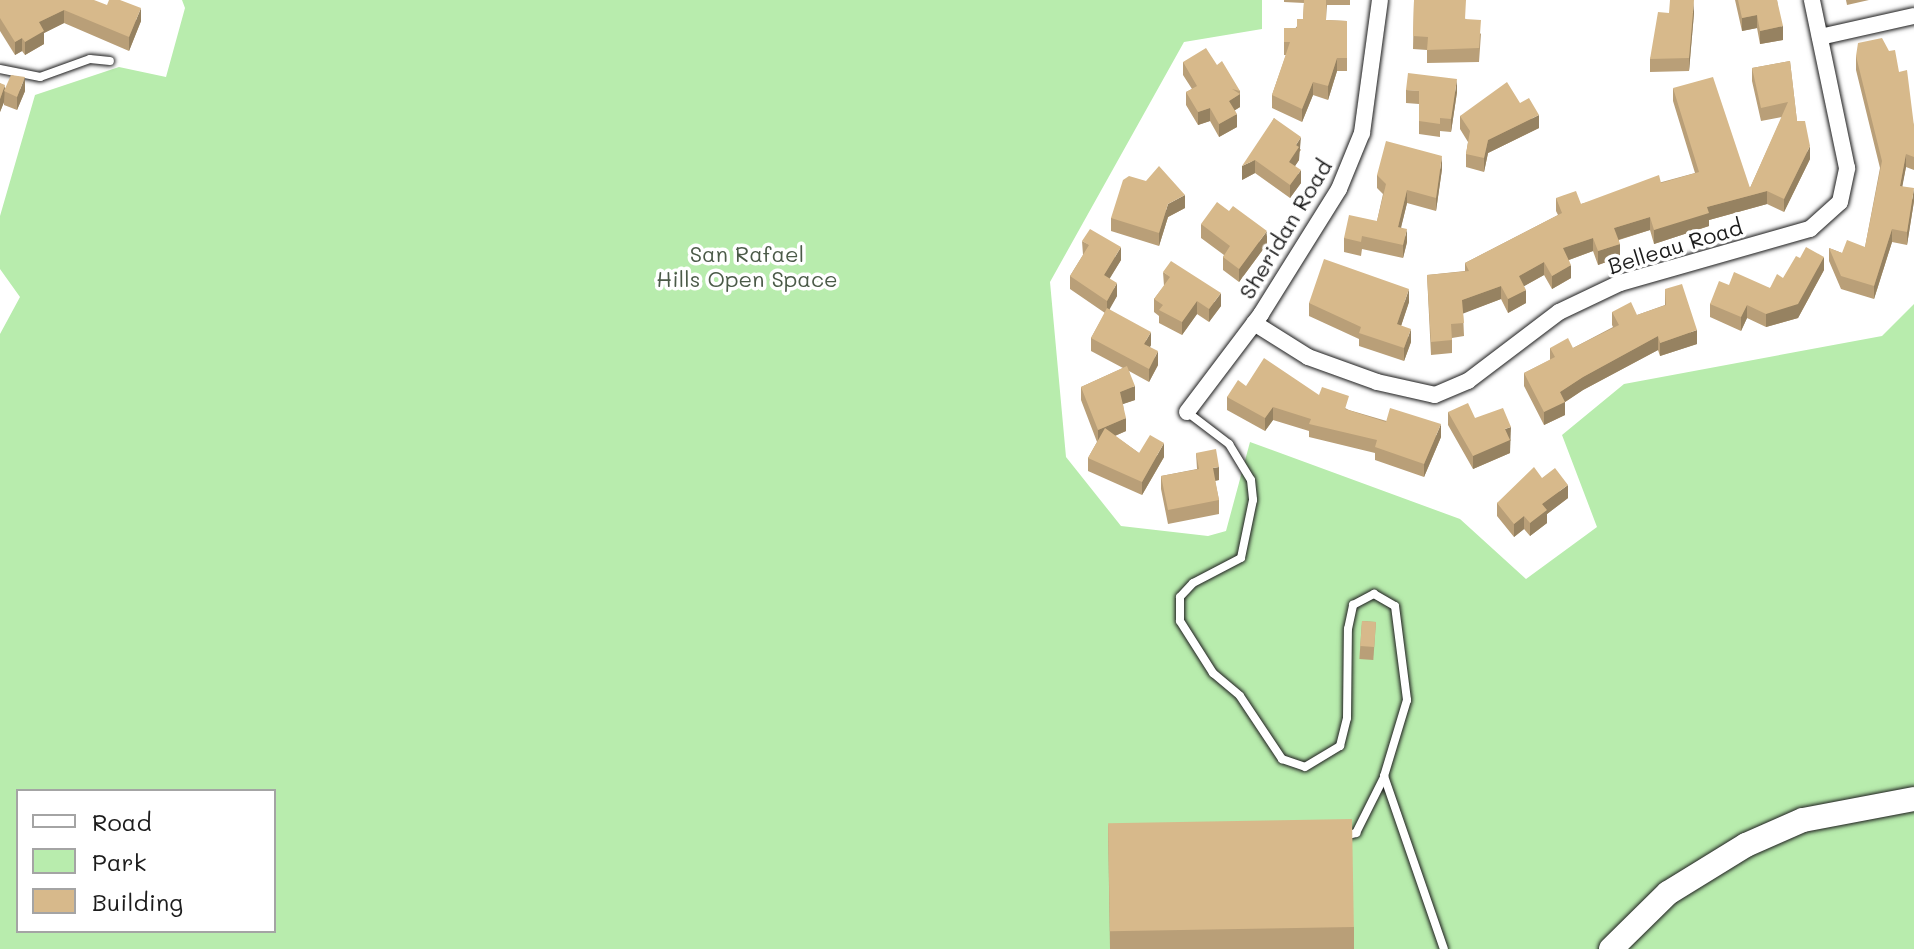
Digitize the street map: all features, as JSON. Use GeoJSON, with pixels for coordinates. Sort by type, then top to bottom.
{"type":"FeatureCollection","features":[{"type":"Feature","properties":{"kind":"street","name":"Sheridan Road"},"geometry":{"type":"LineString","coordinates":[[1187,412],[1254,323],[1339,189],[1362,133],[1380,0]]}},
{"type":"Feature","properties":{"kind":"street","name":"Belleau Road"},"geometry":{"type":"LineString","coordinates":[[1254,323],[1308,357],[1377,382],[1435,395],[1468,381],[1559,312],[1620,283],[1810,229],[1840,202],[1847,168],[1812,0]]}},
{"type":"Feature","properties":{"kind":"street"},"geometry":{"type":"LineString","coordinates":[[1820,37],[1914,16]]}},
{"type":"Feature","properties":{"kind":"street"},"geometry":{"type":"LineString","coordinates":[[1611,949],[1668,893],[1746,845],[1803,820],[1914,799]]}},
{"type":"Feature","properties":{"kind":"lane"},"geometry":{"type":"LineString","coordinates":[[0,69],[40,77],[90,59],[110,61]]}},
{"type":"Feature","properties":{"kind":"lane"},"geometry":{"type":"LineString","coordinates":[[1187,412],[1229,444],[1251,480],[1253,500],[1241,558],[1193,583],[1180,597],[1180,621],[1213,673],[1240,696],[1282,759],[1305,767],[1334,754],[1345,733],[1353,605],[1367,595],[1390,598],[1400,631],[1407,700],[1384,776],[1356,833],[1329,838]]}},
{"type":"Feature","properties":{"kind":"lane"},"geometry":{"type":"LineString","coordinates":[[1384,776],[1444,949]]}},
{"type":"Feature","properties":{"kind":"green space","name":"San Rafael Hills Open Space"},"geometry":{"type":"Polygon","coordinates":[[[182,0],[1262,0],[1262,29],[1184,42],[1050,282],[1066,457],[1121,526],[1208,536],[1226,531],[1250,442],[1460,519],[1526,579],[1597,527],[1562,435],[1624,384],[1882,336],[1914,304],[1914,949],[0,949],[0,334],[20,297],[0,269],[0,216],[35,95],[119,67],[166,77],[185,8],[182,0]]]}},
{"type":"Feature","properties":{"kind":"building"},"geometry":{"type":"Polygon","coordinates":[[[0,0],[94,0],[107,5],[109,0],[120,0],[141,8],[129,37],[64,10],[39,22],[44,31],[25,42],[22,38],[15,42],[0,18],[0,0]]]}},
{"type":"Feature","properties":{"kind":"building"},"geometry":{"type":"Polygon","coordinates":[[[1304,0],[1326,0],[1326,20],[1347,21],[1347,58],[1337,58],[1328,86],[1313,82],[1302,109],[1272,95],[1290,42],[1284,42],[1284,28],[1297,28],[1297,19],[1303,19],[1304,0]]]}},
{"type":"Feature","properties":{"kind":"building"},"geometry":{"type":"Polygon","coordinates":[[[1414,0],[1466,0],[1465,19],[1481,20],[1479,48],[1427,50],[1428,37],[1413,36],[1414,0]]]}},
{"type":"Feature","properties":{"kind":"building"},"geometry":{"type":"Polygon","coordinates":[[[1670,0],[1694,0],[1689,58],[1650,59],[1658,12],[1669,13],[1670,0]]]}},
{"type":"Feature","properties":{"kind":"building"},"geometry":{"type":"Polygon","coordinates":[[[1738,0],[1777,0],[1783,26],[1760,31],[1757,15],[1742,18],[1738,0]]]}},
{"type":"Feature","properties":{"kind":"building"},"geometry":{"type":"Polygon","coordinates":[[[1882,38],[1889,51],[1895,50],[1899,72],[1907,70],[1914,126],[1914,157],[1906,154],[1900,186],[1914,188],[1907,232],[1892,229],[1874,286],[1841,276],[1829,248],[1842,253],[1847,240],[1865,247],[1882,161],[1856,56],[1858,43],[1882,38]]]}},
{"type":"Feature","properties":{"kind":"building"},"geometry":{"type":"Polygon","coordinates":[[[1206,48],[1217,65],[1222,61],[1240,91],[1232,89],[1240,94],[1229,101],[1237,114],[1219,124],[1210,108],[1198,112],[1186,92],[1197,86],[1183,62],[1206,48]]]}},
{"type":"Feature","properties":{"kind":"building"},"geometry":{"type":"Polygon","coordinates":[[[1790,61],[1797,121],[1805,121],[1810,146],[1784,199],[1767,191],[1707,207],[1709,213],[1654,230],[1650,217],[1614,228],[1620,244],[1598,251],[1593,238],[1563,248],[1571,265],[1552,276],[1544,262],[1519,276],[1526,290],[1508,299],[1501,286],[1462,300],[1464,323],[1451,324],[1452,340],[1431,342],[1427,275],[1469,271],[1465,263],[1562,213],[1556,198],[1576,191],[1581,204],[1659,175],[1661,183],[1699,172],[1673,88],[1713,77],[1750,188],[1788,102],[1761,108],[1752,68],[1790,61]]]}},
{"type":"Feature","properties":{"kind":"building"},"geometry":{"type":"Polygon","coordinates":[[[1408,73],[1457,79],[1451,119],[1440,118],[1440,124],[1419,121],[1419,91],[1406,90],[1408,73]]]}},
{"type":"Feature","properties":{"kind":"building"},"geometry":{"type":"Polygon","coordinates":[[[11,75],[25,77],[17,97],[4,91],[11,75]]]}},
{"type":"Feature","properties":{"kind":"building"},"geometry":{"type":"Polygon","coordinates":[[[1507,82],[1520,103],[1529,98],[1539,115],[1488,140],[1484,158],[1466,154],[1470,131],[1460,116],[1507,82]]]}},
{"type":"Feature","properties":{"kind":"building"},"geometry":{"type":"Polygon","coordinates":[[[1274,118],[1301,137],[1296,145],[1299,147],[1289,162],[1301,170],[1290,185],[1255,160],[1242,166],[1274,118]]]}},
{"type":"Feature","properties":{"kind":"building"},"geometry":{"type":"Polygon","coordinates":[[[1386,141],[1442,156],[1436,198],[1407,190],[1398,227],[1407,229],[1403,245],[1362,236],[1361,242],[1344,238],[1349,215],[1377,221],[1386,184],[1377,175],[1386,141]]]}},
{"type":"Feature","properties":{"kind":"building"},"geometry":{"type":"Polygon","coordinates":[[[1159,166],[1185,195],[1168,204],[1159,233],[1111,218],[1123,180],[1129,176],[1146,181],[1159,166]]]}},
{"type":"Feature","properties":{"kind":"building"},"geometry":{"type":"Polygon","coordinates":[[[1217,202],[1229,211],[1233,206],[1267,231],[1239,269],[1223,257],[1230,246],[1201,224],[1217,202]]]}},
{"type":"Feature","properties":{"kind":"building"},"geometry":{"type":"Polygon","coordinates":[[[1090,229],[1121,247],[1104,275],[1117,283],[1107,301],[1070,276],[1089,245],[1082,241],[1090,229]]]}},
{"type":"Feature","properties":{"kind":"building"},"geometry":{"type":"Polygon","coordinates":[[[1806,247],[1824,257],[1798,304],[1766,314],[1747,305],[1741,317],[1710,304],[1719,281],[1729,285],[1734,272],[1770,288],[1777,274],[1783,278],[1796,256],[1800,258],[1806,247]]]}},
{"type":"Feature","properties":{"kind":"building"},"geometry":{"type":"Polygon","coordinates":[[[1324,259],[1409,289],[1397,324],[1411,329],[1404,348],[1359,333],[1361,327],[1309,303],[1324,259]]]}},
{"type":"Feature","properties":{"kind":"building"},"geometry":{"type":"Polygon","coordinates":[[[1171,261],[1221,293],[1209,309],[1197,301],[1182,322],[1159,310],[1163,305],[1154,299],[1170,277],[1163,272],[1171,261]]]}},
{"type":"Feature","properties":{"kind":"building"},"geometry":{"type":"Polygon","coordinates":[[[1682,284],[1697,330],[1660,343],[1658,336],[1560,392],[1565,402],[1544,412],[1524,373],[1555,357],[1550,348],[1568,338],[1573,348],[1619,325],[1612,312],[1631,302],[1637,315],[1666,305],[1665,289],[1682,284]]]}},
{"type":"Feature","properties":{"kind":"building"},"geometry":{"type":"Polygon","coordinates":[[[1107,308],[1151,332],[1144,344],[1158,351],[1149,369],[1091,338],[1107,308]]]}},
{"type":"Feature","properties":{"kind":"building"},"geometry":{"type":"Polygon","coordinates":[[[1264,358],[1319,395],[1322,387],[1349,396],[1345,409],[1386,422],[1390,408],[1441,424],[1424,464],[1375,447],[1377,440],[1309,424],[1311,419],[1273,407],[1265,418],[1227,397],[1238,380],[1246,386],[1264,358]]]}},
{"type":"Feature","properties":{"kind":"building"},"geometry":{"type":"Polygon","coordinates":[[[1127,366],[1135,386],[1120,392],[1126,418],[1098,430],[1081,387],[1127,366]]]}},
{"type":"Feature","properties":{"kind":"building"},"geometry":{"type":"Polygon","coordinates":[[[1468,403],[1475,418],[1503,408],[1511,427],[1505,429],[1510,440],[1473,456],[1448,412],[1468,403]]]}},
{"type":"Feature","properties":{"kind":"building"},"geometry":{"type":"Polygon","coordinates":[[[1105,428],[1139,453],[1150,435],[1164,443],[1142,482],[1088,458],[1105,428]]]}},
{"type":"Feature","properties":{"kind":"building"},"geometry":{"type":"Polygon","coordinates":[[[1216,449],[1219,467],[1213,468],[1219,500],[1168,510],[1161,476],[1199,469],[1196,453],[1216,449]]]}},
{"type":"Feature","properties":{"kind":"building"},"geometry":{"type":"Polygon","coordinates":[[[1534,467],[1542,478],[1555,468],[1568,485],[1542,504],[1547,510],[1530,523],[1524,516],[1514,524],[1497,503],[1534,467]]]}},
{"type":"Feature","properties":{"kind":"building"},"geometry":{"type":"Polygon","coordinates":[[[1362,621],[1376,622],[1374,647],[1360,646],[1362,621]]]}},
{"type":"Feature","properties":{"kind":"building"},"geometry":{"type":"Polygon","coordinates":[[[1352,819],[1354,927],[1110,931],[1108,823],[1352,819]]]}}]}
